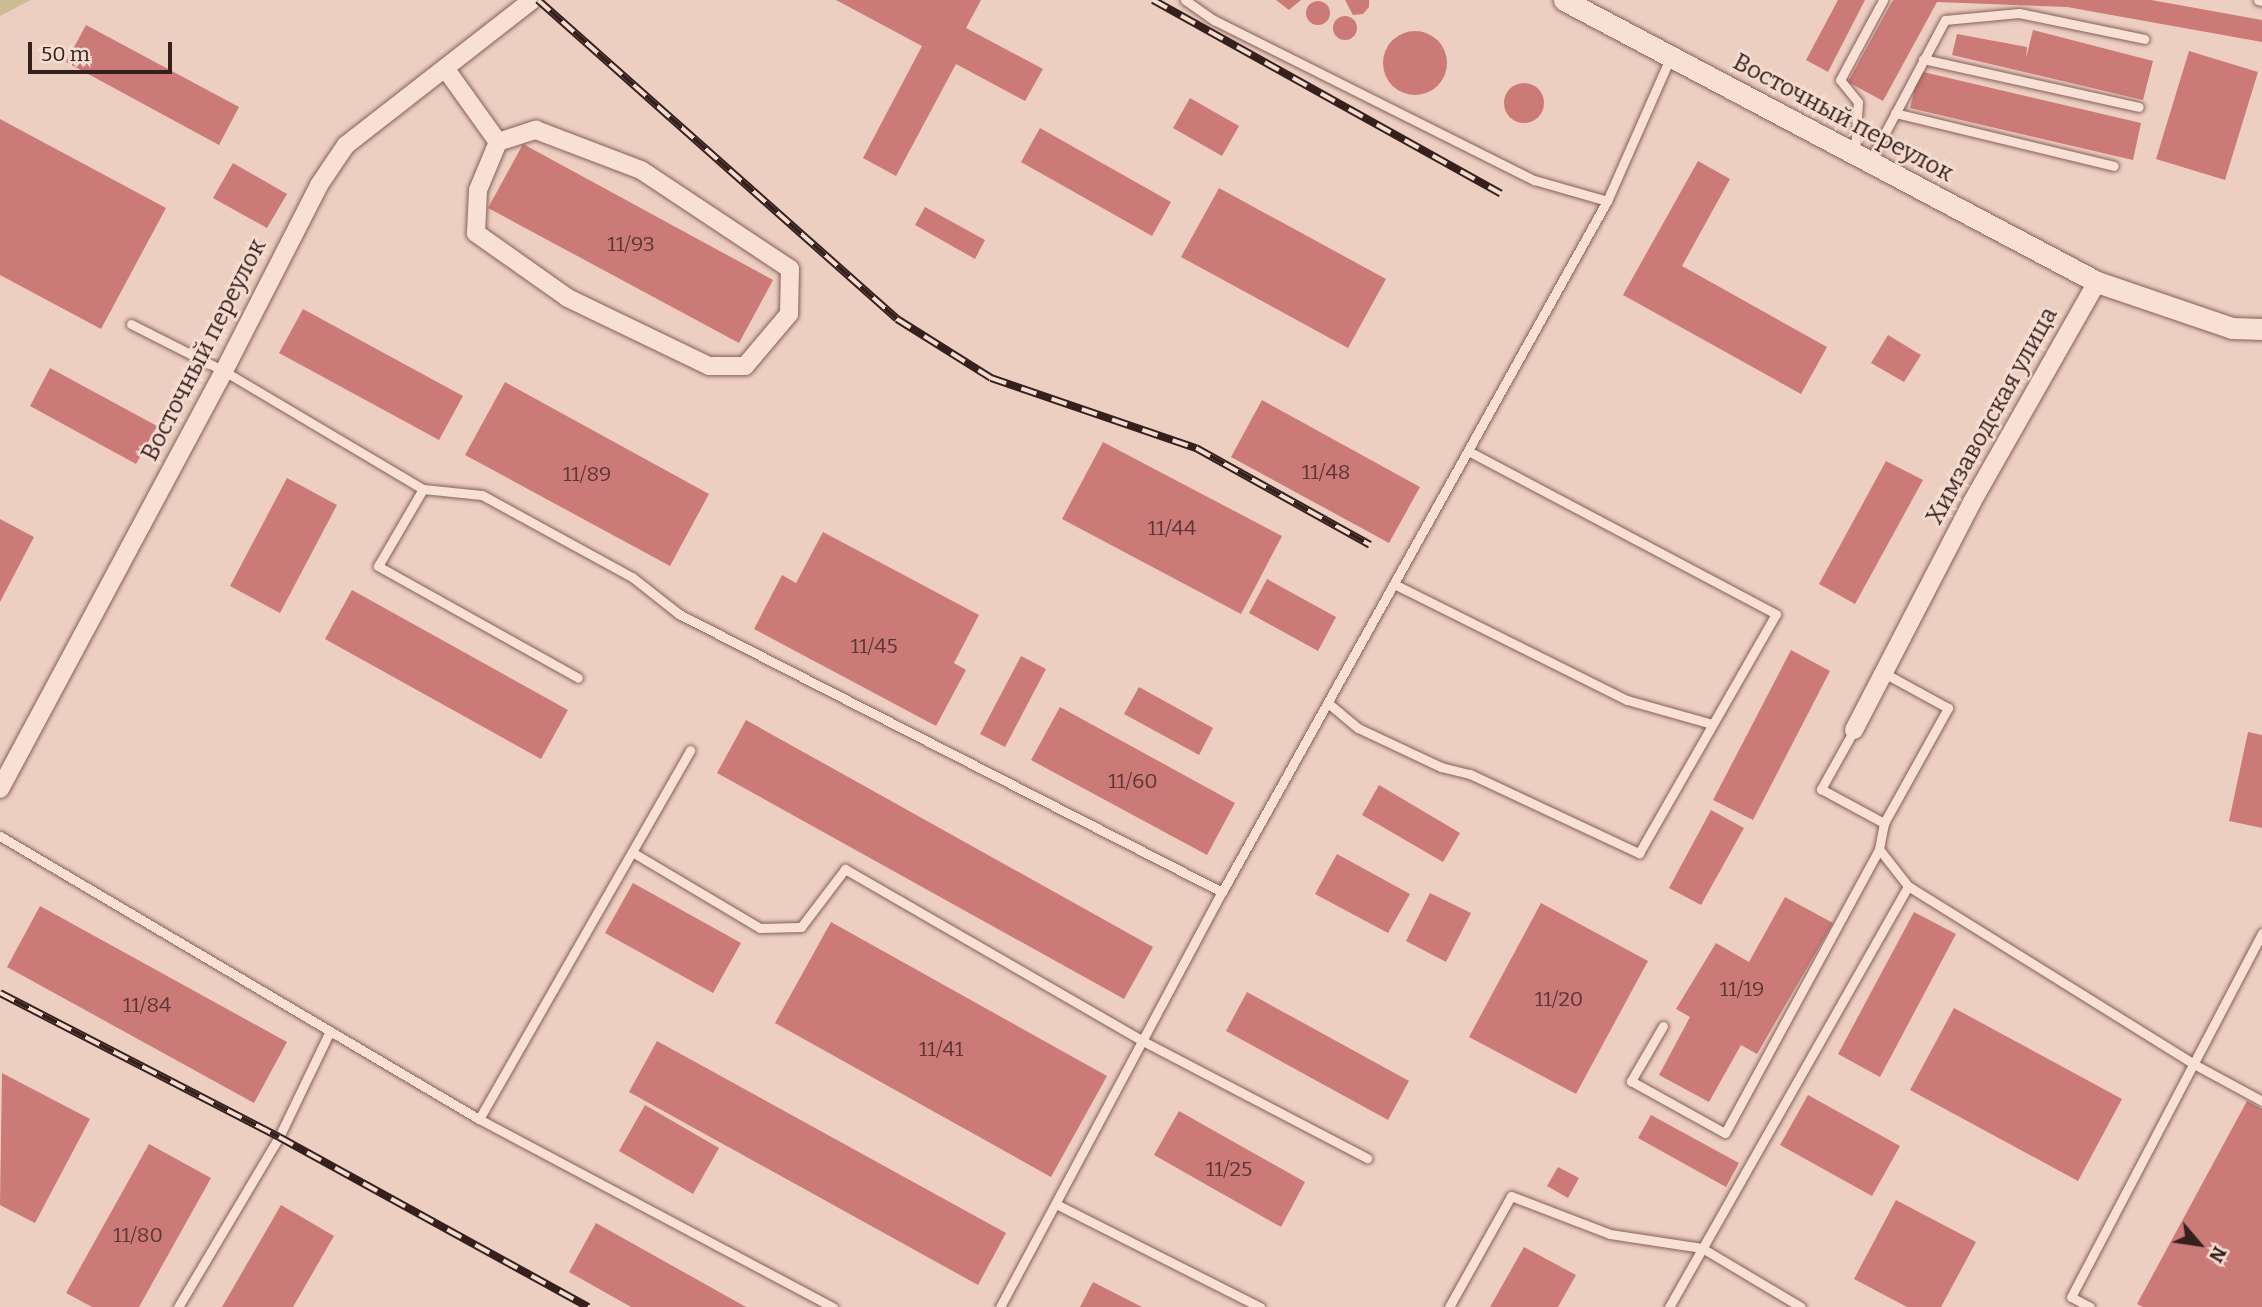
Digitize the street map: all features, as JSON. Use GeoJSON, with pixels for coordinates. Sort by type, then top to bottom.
{"type":"FeatureCollection","features":[{"type":"Feature","properties":{"kind":"street","name":"Восточный переулок"},"geometry":{"type":"LineString","coordinates":[[0,789],[225,371],[319,185],[346,145],[532,0]]}},
{"type":"Feature","properties":{"kind":"street","name":"Восточный переулок"},"geometry":{"type":"LineString","coordinates":[[1564,0],[2097,282]]}},
{"type":"Feature","properties":{"kind":"street"},"geometry":{"type":"LineString","coordinates":[[445,68],[498,142]]}},
{"type":"Feature","properties":{"kind":"street"},"geometry":{"type":"LineString","coordinates":[[536,130],[641,170],[790,270],[789,314],[745,366],[709,366],[569,299],[476,233],[478,190],[498,142],[536,130]]}},
{"type":"Feature","properties":{"kind":"street"},"geometry":{"type":"LineString","coordinates":[[2097,282],[2232,328],[2262,329]]}},
{"type":"Feature","properties":{"kind":"street","name":"Химзаводская улица"},"geometry":{"type":"LineString","coordinates":[[1854,730],[1972,502],[2097,282]]}},
{"type":"Feature","properties":{"kind":"lane"},"geometry":{"type":"LineString","coordinates":[[1185,0],[1214,20],[1534,180],[1607,201]]}},
{"type":"Feature","properties":{"kind":"lane"},"geometry":{"type":"LineString","coordinates":[[1862,158],[1858,102],[1840,80],[1883,0]]}},
{"type":"Feature","properties":{"kind":"lane"},"geometry":{"type":"LineString","coordinates":[[1862,158],[1895,113],[1945,20],[2019,13],[2144,39]]}},
{"type":"Feature","properties":{"kind":"lane"},"geometry":{"type":"LineString","coordinates":[[1000,1307],[1222,892],[1607,201],[1671,56]]}},
{"type":"Feature","properties":{"kind":"lane"},"geometry":{"type":"LineString","coordinates":[[1923,59],[2139,107]]}},
{"type":"Feature","properties":{"kind":"lane"},"geometry":{"type":"LineString","coordinates":[[1895,113],[2114,166]]}},
{"type":"Feature","properties":{"kind":"lane"},"geometry":{"type":"LineString","coordinates":[[131,324],[225,371],[423,489],[482,495],[632,577],[679,614],[1222,892]]}},
{"type":"Feature","properties":{"kind":"lane"},"geometry":{"type":"LineString","coordinates":[[1328,703],[1359,728],[1441,767],[1471,774],[1639,853],[1776,614],[1468,451]]}},
{"type":"Feature","properties":{"kind":"lane"},"geometry":{"type":"LineString","coordinates":[[423,489],[378,566],[578,678]]}},
{"type":"Feature","properties":{"kind":"lane"},"geometry":{"type":"LineString","coordinates":[[1394,584],[1603,690],[1712,724]]}},
{"type":"Feature","properties":{"kind":"lane"},"geometry":{"type":"LineString","coordinates":[[1663,1026],[1631,1081],[1725,1133],[1879,849],[1884,823],[1948,708],[1884,673]]}},
{"type":"Feature","properties":{"kind":"lane"},"geometry":{"type":"LineString","coordinates":[[1854,730],[1821,789],[1884,823]]}},
{"type":"Feature","properties":{"kind":"lane"},"geometry":{"type":"LineString","coordinates":[[479,1119],[690,750]]}},
{"type":"Feature","properties":{"kind":"lane"},"geometry":{"type":"LineString","coordinates":[[0,836],[329,1033],[479,1119],[833,1307]]}},
{"type":"Feature","properties":{"kind":"lane"},"geometry":{"type":"LineString","coordinates":[[1879,849],[1908,886],[2192,1063],[2262,1101]]}},
{"type":"Feature","properties":{"kind":"lane"},"geometry":{"type":"LineString","coordinates":[[632,852],[760,928],[801,927],[845,869],[1143,1041],[1367,1158]]}},
{"type":"Feature","properties":{"kind":"lane"},"geometry":{"type":"LineString","coordinates":[[1669,1307],[1908,886]]}},
{"type":"Feature","properties":{"kind":"lane"},"geometry":{"type":"LineString","coordinates":[[2090,1307],[2071,1297],[2262,933]]}},
{"type":"Feature","properties":{"kind":"lane"},"geometry":{"type":"LineString","coordinates":[[178,1307],[279,1137],[329,1033]]}},
{"type":"Feature","properties":{"kind":"lane"},"geometry":{"type":"LineString","coordinates":[[1449,1307],[1511,1196],[1610,1234],[1702,1248],[1801,1307]]}},
{"type":"Feature","properties":{"kind":"lane"},"geometry":{"type":"LineString","coordinates":[[1056,1203],[1260,1307]]}},
{"type":"Feature","properties":{"kind":"shaded area"},"geometry":{"type":"Polygon","coordinates":[[[0,0],[31,0],[0,16],[0,0]]]}},
{"type":"Feature","properties":{"kind":"building"},"geometry":{"type":"Polygon","coordinates":[[[836,0],[981,0],[966,28],[1043,69],[1025,101],[956,64],[896,176],[863,158],[922,46],[836,0]]]}},
{"type":"Feature","properties":{"kind":"building"},"geometry":{"type":"Polygon","coordinates":[[[1276,0],[1301,0],[1289,10],[1276,0]]]}},
{"type":"Feature","properties":{"kind":"building"},"geometry":{"type":"Polygon","coordinates":[[[1345,0],[1369,0],[1369,7],[1363,14],[1353,15],[1345,0]]]}},
{"type":"Feature","properties":{"kind":"building"},"geometry":{"type":"Polygon","coordinates":[[[1838,0],[1865,0],[1828,72],[1806,60],[1838,0]]]}},
{"type":"Feature","properties":{"kind":"building"},"geometry":{"type":"Polygon","coordinates":[[[1893,0],[2151,0],[2262,20],[2262,42],[2067,7],[1937,2],[1883,101],[1848,82],[1893,0]]]}},
{"type":"Feature","properties":{"kind":"building"},"geometry":{"type":"Polygon","coordinates":[[[1313,1],[1323,1],[1330,8],[1330,18],[1323,25],[1313,25],[1306,18],[1306,8],[1313,1]]]}},
{"type":"Feature","properties":{"kind":"building"},"geometry":{"type":"Polygon","coordinates":[[[1340,16],[1350,16],[1357,23],[1357,33],[1350,40],[1340,40],[1333,33],[1333,23],[1340,16]]]}},
{"type":"Feature","properties":{"kind":"building"},"geometry":{"type":"Polygon","coordinates":[[[86,25],[239,107],[219,145],[66,62],[86,25]]]}},
{"type":"Feature","properties":{"kind":"building"},"geometry":{"type":"Polygon","coordinates":[[[2033,30],[2153,61],[2143,100],[1952,55],[1957,34],[2027,47],[2026,58],[2033,30]]]}},
{"type":"Feature","properties":{"kind":"building"},"geometry":{"type":"Polygon","coordinates":[[[1409,31],[1421,31],[1438,40],[1445,51],[1445,75],[1438,86],[1421,95],[1409,95],[1397,90],[1388,81],[1383,69],[1383,57],[1388,45],[1397,36],[1409,31]]]}},
{"type":"Feature","properties":{"kind":"building"},"geometry":{"type":"Polygon","coordinates":[[[2189,51],[2258,72],[2225,180],[2156,159],[2189,51]]]}},
{"type":"Feature","properties":{"kind":"building"},"geometry":{"type":"Polygon","coordinates":[[[1919,71],[2141,123],[2133,160],[1910,108],[1919,71]]]}},
{"type":"Feature","properties":{"kind":"building"},"geometry":{"type":"Polygon","coordinates":[[[1524,83],[1532,84],[1538,89],[1543,95],[1543,111],[1538,117],[1532,122],[1524,123],[1516,122],[1510,117],[1505,111],[1504,103],[1505,95],[1510,89],[1516,84],[1524,83]]]}},
{"type":"Feature","properties":{"kind":"building"},"geometry":{"type":"Polygon","coordinates":[[[1190,98],[1239,126],[1222,156],[1173,128],[1190,98]]]}},
{"type":"Feature","properties":{"kind":"building"},"geometry":{"type":"Polygon","coordinates":[[[0,119],[166,208],[101,329],[0,275],[0,119]]]}},
{"type":"Feature","properties":{"kind":"building"},"geometry":{"type":"Polygon","coordinates":[[[1040,128],[1171,202],[1152,236],[1021,162],[1040,128]]]}},
{"type":"Feature","properties":{"kind":"building"},"geometry":{"type":"Polygon","coordinates":[[[523,144],[773,280],[739,343],[488,208],[523,144]]]}},
{"type":"Feature","properties":{"kind":"building"},"geometry":{"type":"Polygon","coordinates":[[[1698,161],[1730,179],[1682,266],[1827,347],[1801,394],[1623,295],[1698,161]]]}},
{"type":"Feature","properties":{"kind":"building"},"geometry":{"type":"Polygon","coordinates":[[[233,163],[287,194],[267,228],[213,198],[233,163]]]}},
{"type":"Feature","properties":{"kind":"building"},"geometry":{"type":"Polygon","coordinates":[[[1219,188],[1386,279],[1348,348],[1181,257],[1219,188]]]}},
{"type":"Feature","properties":{"kind":"building"},"geometry":{"type":"Polygon","coordinates":[[[925,207],[985,240],[975,259],[915,225],[925,207]]]}},
{"type":"Feature","properties":{"kind":"building"},"geometry":{"type":"Polygon","coordinates":[[[303,309],[463,396],[439,440],[279,353],[303,309]]]}},
{"type":"Feature","properties":{"kind":"building"},"geometry":{"type":"Polygon","coordinates":[[[1888,335],[1921,355],[1904,382],[1871,363],[1888,335]]]}},
{"type":"Feature","properties":{"kind":"building"},"geometry":{"type":"Polygon","coordinates":[[[50,368],[157,426],[136,464],[30,406],[50,368]]]}},
{"type":"Feature","properties":{"kind":"building"},"geometry":{"type":"Polygon","coordinates":[[[505,382],[709,494],[670,566],[465,455],[505,382]]]}},
{"type":"Feature","properties":{"kind":"building"},"geometry":{"type":"Polygon","coordinates":[[[1262,400],[1420,487],[1389,543],[1231,457],[1262,400]]]}},
{"type":"Feature","properties":{"kind":"building"},"geometry":{"type":"Polygon","coordinates":[[[1103,442],[1282,536],[1241,614],[1062,519],[1103,442]]]}},
{"type":"Feature","properties":{"kind":"building"},"geometry":{"type":"Polygon","coordinates":[[[1886,461],[1923,480],[1855,604],[1819,584],[1886,461]]]}},
{"type":"Feature","properties":{"kind":"building"},"geometry":{"type":"Polygon","coordinates":[[[287,478],[337,505],[280,613],[230,586],[287,478]]]}},
{"type":"Feature","properties":{"kind":"building"},"geometry":{"type":"Polygon","coordinates":[[[0,519],[34,537],[0,602],[0,519]]]}},
{"type":"Feature","properties":{"kind":"building"},"geometry":{"type":"Polygon","coordinates":[[[823,532],[979,615],[954,663],[966,670],[936,726],[754,629],[782,575],[796,583],[823,532]]]}},
{"type":"Feature","properties":{"kind":"building"},"geometry":{"type":"Polygon","coordinates":[[[1267,579],[1336,617],[1318,651],[1249,613],[1267,579]]]}},
{"type":"Feature","properties":{"kind":"building"},"geometry":{"type":"Polygon","coordinates":[[[352,590],[568,710],[541,759],[325,639],[352,590]]]}},
{"type":"Feature","properties":{"kind":"building"},"geometry":{"type":"Polygon","coordinates":[[[1791,650],[1830,671],[1753,820],[1713,800],[1791,650]]]}},
{"type":"Feature","properties":{"kind":"building"},"geometry":{"type":"Polygon","coordinates":[[[1021,656],[1046,669],[1005,747],[980,734],[1021,656]]]}},
{"type":"Feature","properties":{"kind":"building"},"geometry":{"type":"Polygon","coordinates":[[[1139,687],[1213,728],[1199,755],[1124,714],[1139,687]]]}},
{"type":"Feature","properties":{"kind":"building"},"geometry":{"type":"Polygon","coordinates":[[[1060,707],[1235,803],[1207,855],[1031,760],[1060,707]]]}},
{"type":"Feature","properties":{"kind":"building"},"geometry":{"type":"Polygon","coordinates":[[[746,720],[1153,947],[1124,999],[717,773],[746,720]]]}},
{"type":"Feature","properties":{"kind":"building"},"geometry":{"type":"Polygon","coordinates":[[[2248,732],[2262,735],[2262,828],[2229,821],[2248,732]]]}},
{"type":"Feature","properties":{"kind":"building"},"geometry":{"type":"Polygon","coordinates":[[[1379,785],[1460,833],[1443,862],[1362,815],[1379,785]]]}},
{"type":"Feature","properties":{"kind":"building"},"geometry":{"type":"Polygon","coordinates":[[[1711,810],[1744,828],[1701,905],[1669,888],[1711,810]]]}},
{"type":"Feature","properties":{"kind":"building"},"geometry":{"type":"Polygon","coordinates":[[[1337,854],[1410,894],[1388,933],[1315,894],[1337,854]]]}},
{"type":"Feature","properties":{"kind":"building"},"geometry":{"type":"Polygon","coordinates":[[[633,883],[741,943],[713,993],[605,933],[633,883]]]}},
{"type":"Feature","properties":{"kind":"building"},"geometry":{"type":"Polygon","coordinates":[[[1430,893],[1471,913],[1446,962],[1406,941],[1430,893]]]}},
{"type":"Feature","properties":{"kind":"building"},"geometry":{"type":"Polygon","coordinates":[[[1785,897],[1833,923],[1757,1054],[1741,1045],[1709,1102],[1659,1075],[1690,1017],[1676,1009],[1716,943],[1749,962],[1785,897]]]}},
{"type":"Feature","properties":{"kind":"building"},"geometry":{"type":"Polygon","coordinates":[[[1541,903],[1648,961],[1576,1094],[1469,1037],[1541,903]]]}},
{"type":"Feature","properties":{"kind":"building"},"geometry":{"type":"Polygon","coordinates":[[[40,906],[287,1042],[254,1103],[7,967],[40,906]]]}},
{"type":"Feature","properties":{"kind":"building"},"geometry":{"type":"Polygon","coordinates":[[[1914,912],[1956,934],[1880,1077],[1838,1054],[1914,912]]]}},
{"type":"Feature","properties":{"kind":"building"},"geometry":{"type":"Polygon","coordinates":[[[831,922],[1107,1076],[1051,1177],[775,1023],[831,922]]]}},
{"type":"Feature","properties":{"kind":"building"},"geometry":{"type":"Polygon","coordinates":[[[1247,992],[1409,1081],[1388,1120],[1226,1031],[1247,992]]]}},
{"type":"Feature","properties":{"kind":"building"},"geometry":{"type":"Polygon","coordinates":[[[1954,1008],[2122,1099],[2078,1181],[1910,1090],[1954,1008]]]}},
{"type":"Feature","properties":{"kind":"building"},"geometry":{"type":"Polygon","coordinates":[[[657,1041],[1006,1233],[978,1285],[629,1092],[657,1041]]]}},
{"type":"Feature","properties":{"kind":"building"},"geometry":{"type":"Polygon","coordinates":[[[2,1073],[90,1119],[35,1223],[0,1205],[2,1073]]]}},
{"type":"Feature","properties":{"kind":"building"},"geometry":{"type":"Polygon","coordinates":[[[1808,1095],[1900,1146],[1872,1196],[1780,1145],[1808,1095]]]}},
{"type":"Feature","properties":{"kind":"building"},"geometry":{"type":"Polygon","coordinates":[[[2247,1101],[2262,1109],[2262,1307],[2143,1307],[2137,1304],[2247,1101]]]}},
{"type":"Feature","properties":{"kind":"building"},"geometry":{"type":"Polygon","coordinates":[[[645,1105],[719,1148],[693,1194],[619,1151],[645,1105]]]}},
{"type":"Feature","properties":{"kind":"building"},"geometry":{"type":"Polygon","coordinates":[[[1179,1111],[1305,1182],[1281,1227],[1154,1155],[1179,1111]]]}},
{"type":"Feature","properties":{"kind":"building"},"geometry":{"type":"Polygon","coordinates":[[[1651,1115],[1739,1163],[1726,1187],[1638,1138],[1651,1115]]]}},
{"type":"Feature","properties":{"kind":"building"},"geometry":{"type":"Polygon","coordinates":[[[149,1144],[211,1178],[139,1307],[92,1307],[66,1293],[149,1144]]]}},
{"type":"Feature","properties":{"kind":"building"},"geometry":{"type":"Polygon","coordinates":[[[1558,1167],[1579,1178],[1568,1198],[1547,1186],[1558,1167]]]}},
{"type":"Feature","properties":{"kind":"building"},"geometry":{"type":"Polygon","coordinates":[[[1896,1200],[1976,1242],[1941,1307],[1907,1307],[1854,1279],[1896,1200]]]}},
{"type":"Feature","properties":{"kind":"building"},"geometry":{"type":"Polygon","coordinates":[[[281,1205],[334,1236],[293,1307],[222,1307],[281,1205]]]}},
{"type":"Feature","properties":{"kind":"building"},"geometry":{"type":"Polygon","coordinates":[[[596,1223],[746,1307],[631,1307],[569,1272],[596,1223]]]}},
{"type":"Feature","properties":{"kind":"building"},"geometry":{"type":"Polygon","coordinates":[[[1524,1247],[1576,1275],[1558,1307],[1490,1307],[1524,1247]]]}},
{"type":"Feature","properties":{"kind":"building"},"geometry":{"type":"Polygon","coordinates":[[[1093,1282],[1142,1307],[1080,1307],[1093,1282]]]}},
{"type":"Feature","properties":{"kind":"railway"},"geometry":{"type":"LineString","coordinates":[[538,0],[897,319],[991,378],[1196,448],[1370,545]]}},
{"type":"Feature","properties":{"kind":"railway"},"geometry":{"type":"LineString","coordinates":[[1153,0],[1501,194]]}},
{"type":"Feature","properties":{"kind":"railway"},"geometry":{"type":"LineString","coordinates":[[0,993],[279,1137],[588,1307]]}}]}
